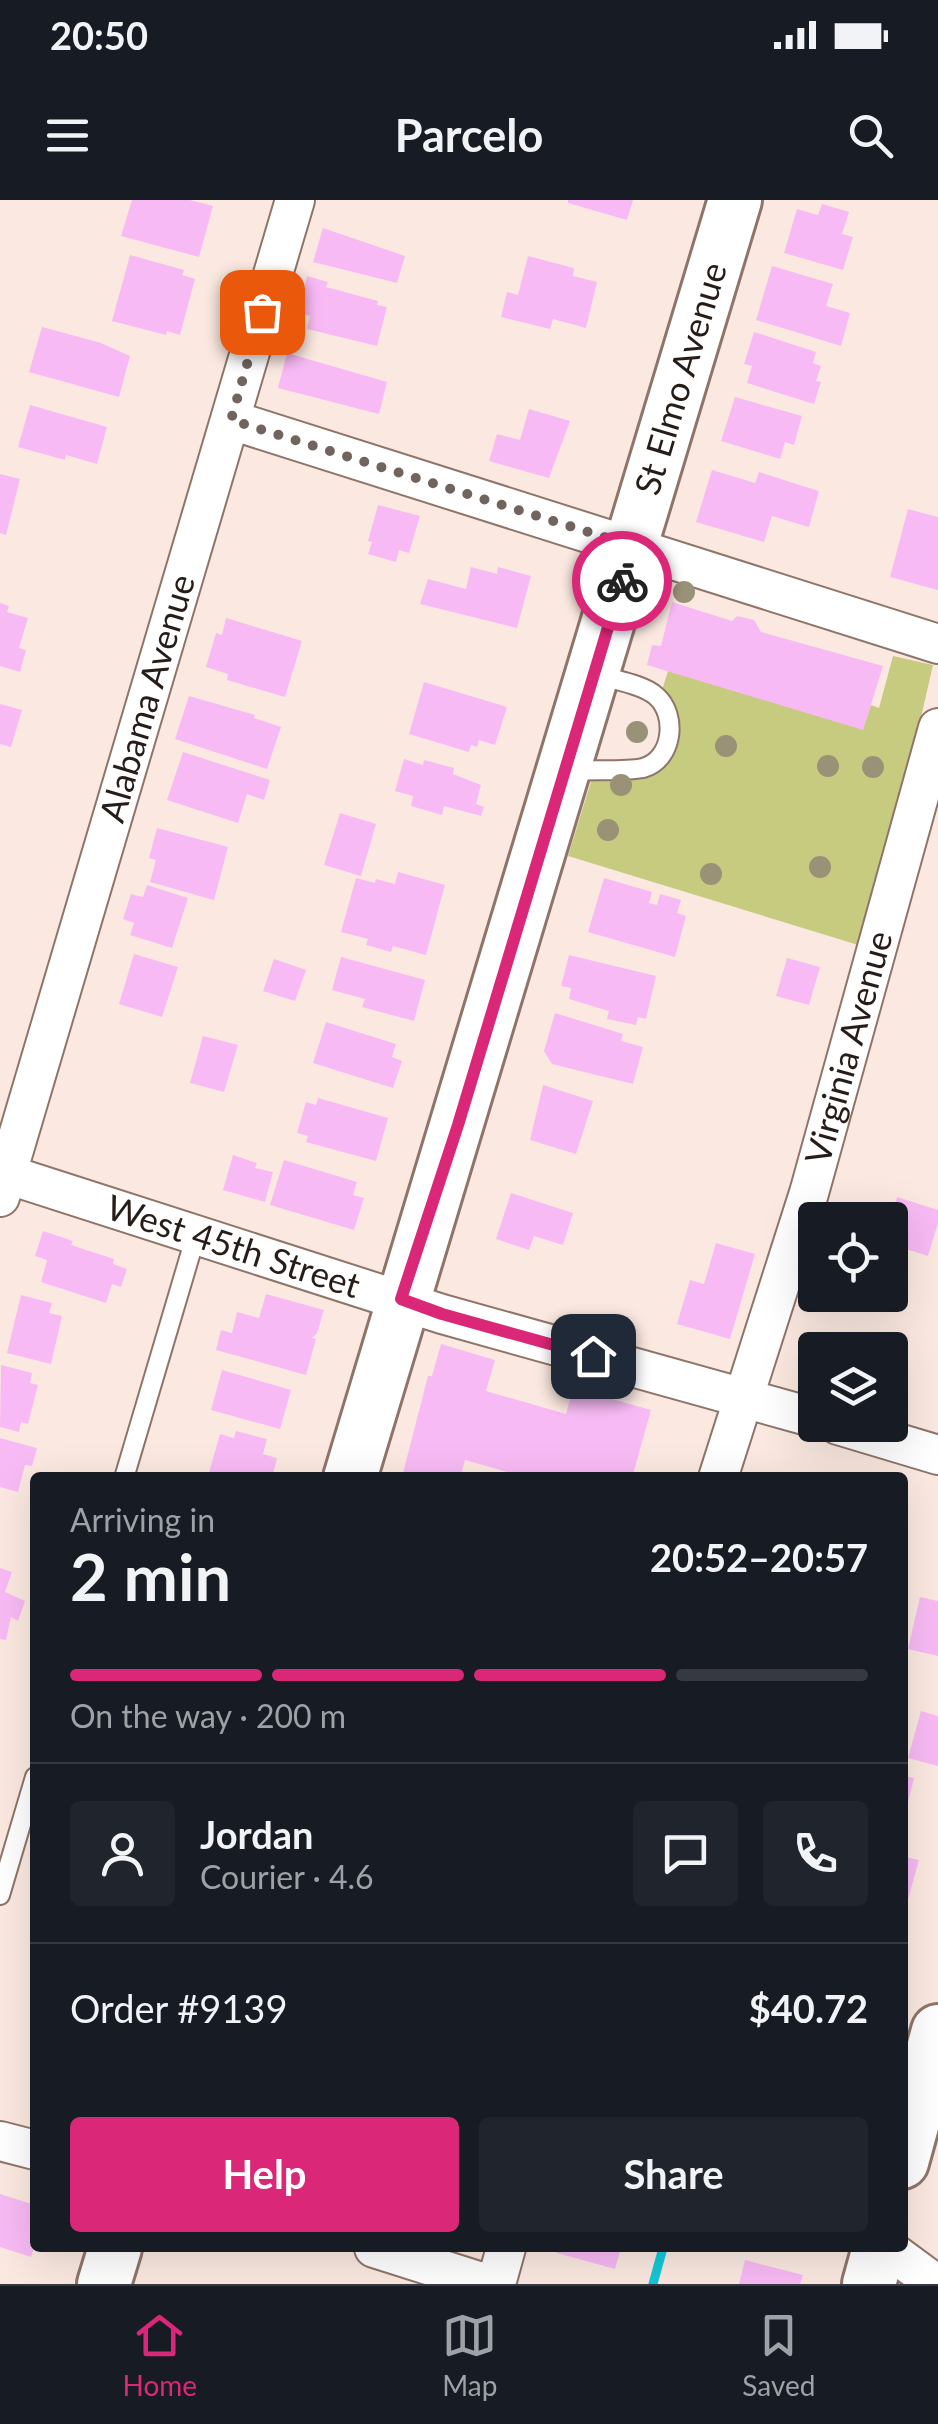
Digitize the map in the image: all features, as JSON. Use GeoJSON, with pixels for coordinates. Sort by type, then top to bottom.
{"type":"FeatureCollection","features":[{"type":"Feature","properties":{"kind":"main road","name":"St Elmo Avenue"},"geometry":{"type":"LineString","coordinates":[[352,1472],[735,200]]}},
{"type":"Feature","properties":{"kind":"main road"},"geometry":{"type":"LineString","coordinates":[[908,2140],[938,2031]]}},
{"type":"Feature","properties":{"kind":"main road"},"geometry":{"type":"LineString","coordinates":[[104,2284],[114,2252]]}},
{"type":"Feature","properties":{"kind":"main road"},"geometry":{"type":"LineString","coordinates":[[869,2284],[878,2252]]}},
{"type":"Feature","properties":{"kind":"street","name":"Alabama Avenue"},"geometry":{"type":"LineString","coordinates":[[2,1181],[231,420],[289,202]]}},
{"type":"Feature","properties":{"kind":"street"},"geometry":{"type":"LineString","coordinates":[[231,420],[938,644]]}},
{"type":"Feature","properties":{"kind":"street","name":"Virginia Avenue"},"geometry":{"type":"LineString","coordinates":[[720,1472],[809,1193],[938,728]]}},
{"type":"Feature","properties":{"kind":"street","name":"West 45th Street"},"geometry":{"type":"LineString","coordinates":[[2,1181],[196,1235],[442,1314],[798,1413]]}},
{"type":"Feature","properties":{"kind":"street"},"geometry":{"type":"LineString","coordinates":[[895,1442],[938,1455]]}},
{"type":"Feature","properties":{"kind":"street"},"geometry":{"type":"LineString","coordinates":[[0,2141],[30,2149]]}},
{"type":"Feature","properties":{"kind":"street"},"geometry":{"type":"LineString","coordinates":[[387,2252],[488,2284]]}},
{"type":"Feature","properties":{"kind":"street"},"geometry":{"type":"LineString","coordinates":[[496,2284],[505,2252]]}},
{"type":"Feature","properties":{"kind":"street"},"geometry":{"type":"LineString","coordinates":[[892,2252],[936,2284]]}},
{"type":"Feature","properties":{"kind":"lane"},"geometry":{"type":"LineString","coordinates":[[565,771],[646,767],[667,747],[671,732],[665,711],[653,692],[593,673]]}},
{"type":"Feature","properties":{"kind":"lane"},"geometry":{"type":"LineString","coordinates":[[126,1472],[196,1235]]}},
{"type":"Feature","properties":{"kind":"lane"},"geometry":{"type":"LineString","coordinates":[[0,1895],[30,1794]]}},
{"type":"Feature","properties":{"kind":"green space"},"geometry":{"type":"Polygon","coordinates":[[[893,656],[933,665],[868,948],[568,856],[594,772],[648,778],[672,759],[678,729],[663,687],[668,671],[863,729],[871,705],[879,708],[893,656]]]}},
{"type":"Feature","properties":{"kind":"building"},"geometry":{"type":"Polygon","coordinates":[[[132,200],[190,200],[213,206],[199,257],[121,236],[132,200]]]}},
{"type":"Feature","properties":{"kind":"building"},"geometry":{"type":"Polygon","coordinates":[[[568,200],[633,200],[627,220],[568,200]]]}},
{"type":"Feature","properties":{"kind":"building"},"geometry":{"type":"Polygon","coordinates":[[[822,204],[849,212],[842,234],[853,237],[843,270],[784,253],[797,209],[818,215],[822,204]]]}},
{"type":"Feature","properties":{"kind":"building"},"geometry":{"type":"Polygon","coordinates":[[[323,228],[405,256],[397,283],[313,262],[323,228]]]}},
{"type":"Feature","properties":{"kind":"building"},"geometry":{"type":"Polygon","coordinates":[[[130,255],[184,270],[182,275],[195,279],[180,335],[112,321],[130,255]]]}},
{"type":"Feature","properties":{"kind":"building"},"geometry":{"type":"Polygon","coordinates":[[[528,256],[574,268],[573,276],[597,282],[586,328],[553,319],[550,329],[501,317],[507,292],[518,295],[528,256]]]}},
{"type":"Feature","properties":{"kind":"building"},"geometry":{"type":"Polygon","coordinates":[[[772,266],[833,284],[826,306],[850,313],[841,346],[756,320],[772,266]]]}},
{"type":"Feature","properties":{"kind":"building"},"geometry":{"type":"Polygon","coordinates":[[[307,276],[328,282],[326,287],[387,307],[377,346],[307,329],[310,316],[298,312],[307,276]]]}},
{"type":"Feature","properties":{"kind":"building"},"geometry":{"type":"Polygon","coordinates":[[[42,327],[101,343],[130,356],[119,397],[29,372],[42,327]]]}},
{"type":"Feature","properties":{"kind":"building"},"geometry":{"type":"Polygon","coordinates":[[[754,332],[816,352],[813,363],[821,366],[816,381],[821,382],[814,404],[747,383],[752,366],[744,364],[754,332]]]}},
{"type":"Feature","properties":{"kind":"building"},"geometry":{"type":"Polygon","coordinates":[[[287,353],[387,382],[379,414],[278,388],[287,353]]]}},
{"type":"Feature","properties":{"kind":"building"},"geometry":{"type":"Polygon","coordinates":[[[735,397],[802,416],[794,445],[785,442],[780,459],[721,441],[735,397]]]}},
{"type":"Feature","properties":{"kind":"building"},"geometry":{"type":"Polygon","coordinates":[[[30,405],[107,427],[97,464],[18,447],[30,405]]]}},
{"type":"Feature","properties":{"kind":"building"},"geometry":{"type":"Polygon","coordinates":[[[529,409],[570,421],[549,478],[489,461],[497,434],[520,440],[529,409]]]}},
{"type":"Feature","properties":{"kind":"building"},"geometry":{"type":"Polygon","coordinates":[[[712,470],[755,483],[759,472],[819,491],[809,527],[772,516],[764,542],[696,522],[712,470]]]}},
{"type":"Feature","properties":{"kind":"building"},"geometry":{"type":"Polygon","coordinates":[[[0,474],[20,479],[6,535],[0,533],[0,474]]]}},
{"type":"Feature","properties":{"kind":"building"},"geometry":{"type":"Polygon","coordinates":[[[378,505],[420,516],[409,553],[399,550],[396,562],[368,554],[378,505]]]}},
{"type":"Feature","properties":{"kind":"building"},"geometry":{"type":"Polygon","coordinates":[[[908,509],[938,517],[938,590],[890,577],[908,509]]]}},
{"type":"Feature","properties":{"kind":"building"},"geometry":{"type":"Polygon","coordinates":[[[471,567],[497,574],[498,567],[531,576],[517,628],[420,604],[428,579],[466,589],[471,567]]]}},
{"type":"Feature","properties":{"kind":"building"},"geometry":{"type":"Polygon","coordinates":[[[672,602],[732,621],[737,616],[754,620],[761,632],[883,666],[863,730],[647,665],[652,645],[661,646],[672,602]]]}},
{"type":"Feature","properties":{"kind":"building"},"geometry":{"type":"Polygon","coordinates":[[[0,603],[9,606],[7,612],[28,618],[19,648],[26,650],[20,672],[0,666],[0,603]]]}},
{"type":"Feature","properties":{"kind":"building"},"geometry":{"type":"Polygon","coordinates":[[[226,618],[302,641],[285,697],[227,680],[228,674],[206,667],[216,633],[222,635],[226,618]]]}},
{"type":"Feature","properties":{"kind":"building"},"geometry":{"type":"Polygon","coordinates":[[[424,682],[507,707],[495,745],[479,740],[469,752],[409,734],[424,682]]]}},
{"type":"Feature","properties":{"kind":"building"},"geometry":{"type":"Polygon","coordinates":[[[189,696],[255,715],[254,718],[281,727],[267,769],[175,739],[189,696]]]}},
{"type":"Feature","properties":{"kind":"building"},"geometry":{"type":"Polygon","coordinates":[[[0,704],[22,710],[11,747],[0,744],[0,704]]]}},
{"type":"Feature","properties":{"kind":"building"},"geometry":{"type":"Polygon","coordinates":[[[183,752],[270,780],[264,800],[247,794],[238,823],[167,800],[183,752]]]}},
{"type":"Feature","properties":{"kind":"building"},"geometry":{"type":"Polygon","coordinates":[[[404,759],[454,768],[453,774],[481,785],[476,804],[484,807],[481,816],[444,806],[442,815],[411,806],[413,796],[395,791],[404,759]]]}},
{"type":"Feature","properties":{"kind":"building"},"geometry":{"type":"Polygon","coordinates":[[[340,813],[376,824],[361,876],[324,865],[340,813]]]}},
{"type":"Feature","properties":{"kind":"building"},"geometry":{"type":"Polygon","coordinates":[[[157,828],[228,847],[214,900],[150,882],[156,860],[149,858],[157,828]]]}},
{"type":"Feature","properties":{"kind":"building"},"geometry":{"type":"Polygon","coordinates":[[[398,872],[445,885],[426,955],[393,946],[391,952],[366,945],[368,939],[341,932],[356,878],[395,884],[398,872]]]}},
{"type":"Feature","properties":{"kind":"building"},"geometry":{"type":"Polygon","coordinates":[[[604,878],[652,892],[649,903],[657,905],[660,894],[681,900],[677,913],[686,916],[675,957],[588,932],[604,878]]]}},
{"type":"Feature","properties":{"kind":"building"},"geometry":{"type":"Polygon","coordinates":[[[147,885],[188,898],[172,948],[130,935],[134,923],[123,919],[131,894],[143,897],[147,885]]]}},
{"type":"Feature","properties":{"kind":"building"},"geometry":{"type":"Polygon","coordinates":[[[134,954],[178,967],[162,1017],[119,1004],[134,954]]]}},
{"type":"Feature","properties":{"kind":"building"},"geometry":{"type":"Polygon","coordinates":[[[569,955],[656,976],[646,1019],[638,1017],[636,1025],[607,1019],[609,1011],[569,999],[571,988],[561,986],[569,955]]]}},
{"type":"Feature","properties":{"kind":"building"},"geometry":{"type":"Polygon","coordinates":[[[341,957],[425,980],[414,1021],[362,1007],[365,999],[332,990],[341,957]]]}},
{"type":"Feature","properties":{"kind":"building"},"geometry":{"type":"Polygon","coordinates":[[[787,958],[820,967],[809,1005],[776,996],[787,958]]]}},
{"type":"Feature","properties":{"kind":"building"},"geometry":{"type":"Polygon","coordinates":[[[274,959],[306,970],[295,1001],[263,991],[274,959]]]}},
{"type":"Feature","properties":{"kind":"building"},"geometry":{"type":"Polygon","coordinates":[[[555,1013],[623,1034],[621,1041],[643,1047],[633,1084],[552,1064],[544,1051],[555,1013]]]}},
{"type":"Feature","properties":{"kind":"building"},"geometry":{"type":"Polygon","coordinates":[[[326,1022],[396,1044],[392,1057],[402,1061],[393,1088],[313,1063],[326,1022]]]}},
{"type":"Feature","properties":{"kind":"building"},"geometry":{"type":"Polygon","coordinates":[[[203,1036],[238,1045],[224,1092],[190,1083],[203,1036]]]}},
{"type":"Feature","properties":{"kind":"building"},"geometry":{"type":"Polygon","coordinates":[[[543,1085],[593,1101],[576,1154],[530,1140],[543,1085]]]}},
{"type":"Feature","properties":{"kind":"building"},"geometry":{"type":"Polygon","coordinates":[[[318,1098],[388,1118],[376,1161],[306,1142],[308,1136],[297,1133],[306,1102],[316,1105],[318,1098]]]}},
{"type":"Feature","properties":{"kind":"building"},"geometry":{"type":"Polygon","coordinates":[[[233,1155],[257,1163],[255,1168],[273,1172],[265,1202],[223,1190],[233,1155]]]}},
{"type":"Feature","properties":{"kind":"building"},"geometry":{"type":"Polygon","coordinates":[[[284,1160],[357,1182],[353,1195],[364,1198],[354,1230],[270,1205],[284,1160]]]}},
{"type":"Feature","properties":{"kind":"building"},"geometry":{"type":"Polygon","coordinates":[[[511,1193],[573,1213],[563,1245],[534,1236],[529,1250],[496,1239],[511,1193]]]}},
{"type":"Feature","properties":{"kind":"building"},"geometry":{"type":"Polygon","coordinates":[[[897,1197],[938,1210],[928,1256],[908,1250],[908,1202],[896,1202],[897,1197]]]}},
{"type":"Feature","properties":{"kind":"building"},"geometry":{"type":"Polygon","coordinates":[[[43,1231],[114,1259],[113,1264],[127,1269],[121,1287],[112,1284],[106,1303],[41,1282],[47,1260],[35,1256],[43,1231]]]}},
{"type":"Feature","properties":{"kind":"building"},"geometry":{"type":"Polygon","coordinates":[[[716,1243],[755,1254],[730,1339],[677,1324],[690,1280],[704,1284],[716,1243]]]}},
{"type":"Feature","properties":{"kind":"building"},"geometry":{"type":"Polygon","coordinates":[[[266,1294],[324,1310],[312,1338],[316,1339],[306,1375],[216,1350],[221,1330],[232,1333],[237,1312],[259,1318],[266,1294]]]}},
{"type":"Feature","properties":{"kind":"building"},"geometry":{"type":"Polygon","coordinates":[[[21,1295],[52,1303],[49,1313],[62,1316],[51,1364],[7,1353],[21,1295]]]}},
{"type":"Feature","properties":{"kind":"building"},"geometry":{"type":"Polygon","coordinates":[[[441,1344],[495,1360],[486,1391],[566,1414],[573,1388],[651,1410],[634,1472],[507,1472],[465,1460],[462,1472],[403,1472],[428,1376],[432,1376],[441,1344]]]}},
{"type":"Feature","properties":{"kind":"building"},"geometry":{"type":"Polygon","coordinates":[[[1,1365],[32,1373],[30,1383],[38,1385],[28,1424],[21,1422],[19,1432],[0,1427],[1,1365]]]}},
{"type":"Feature","properties":{"kind":"building"},"geometry":{"type":"Polygon","coordinates":[[[222,1370],[291,1390],[280,1429],[211,1410],[222,1370]]]}},
{"type":"Feature","properties":{"kind":"building"},"geometry":{"type":"Polygon","coordinates":[[[236,1431],[267,1439],[263,1454],[277,1458],[274,1472],[209,1472],[220,1434],[234,1438],[236,1431]]]}},
{"type":"Feature","properties":{"kind":"building"},"geometry":{"type":"Polygon","coordinates":[[[0,1438],[37,1448],[32,1466],[25,1465],[18,1492],[0,1487],[0,1438]]]}},
{"type":"Feature","properties":{"kind":"building"},"geometry":{"type":"Polygon","coordinates":[[[0,1568],[12,1572],[5,1592],[25,1601],[18,1621],[11,1617],[6,1640],[0,1639],[0,1568]]]}},
{"type":"Feature","properties":{"kind":"building"},"geometry":{"type":"Polygon","coordinates":[[[920,1597],[938,1601],[938,1656],[908,1649],[920,1597]]]}},
{"type":"Feature","properties":{"kind":"building"},"geometry":{"type":"Polygon","coordinates":[[[921,1711],[938,1716],[938,1766],[908,1758],[921,1711]]]}},
{"type":"Feature","properties":{"kind":"building"},"geometry":{"type":"Polygon","coordinates":[[[908,1776],[914,1778],[908,1802],[908,1776]]]}},
{"type":"Feature","properties":{"kind":"building"},"geometry":{"type":"Polygon","coordinates":[[[908,1857],[919,1860],[908,1899],[908,1857]]]}},
{"type":"Feature","properties":{"kind":"building"},"geometry":{"type":"Polygon","coordinates":[[[0,2194],[30,2203],[33,2252],[31,2257],[0,2247],[0,2194]]]}},
{"type":"Feature","properties":{"kind":"building"},"geometry":{"type":"Polygon","coordinates":[[[557,2252],[620,2252],[615,2269],[557,2252]]]}},
{"type":"Feature","properties":{"kind":"building"},"geometry":{"type":"Polygon","coordinates":[[[745,2260],[803,2275],[800,2284],[739,2284],[745,2260]]]}},
{"type":"Feature","properties":{"kind":"waterway"},"geometry":{"type":"LineString","coordinates":[[653,2284],[662,2252]]}},
{"type":"Feature","properties":{"kind":"way so far"},"geometry":{"type":"LineString","coordinates":[[262,312],[231,420],[633,546],[622,581]]}},
{"type":"Feature","properties":{"kind":"route"},"geometry":{"type":"LineString","coordinates":[[593,1356],[401,1299],[458,1125],[622,581]]}}]}
